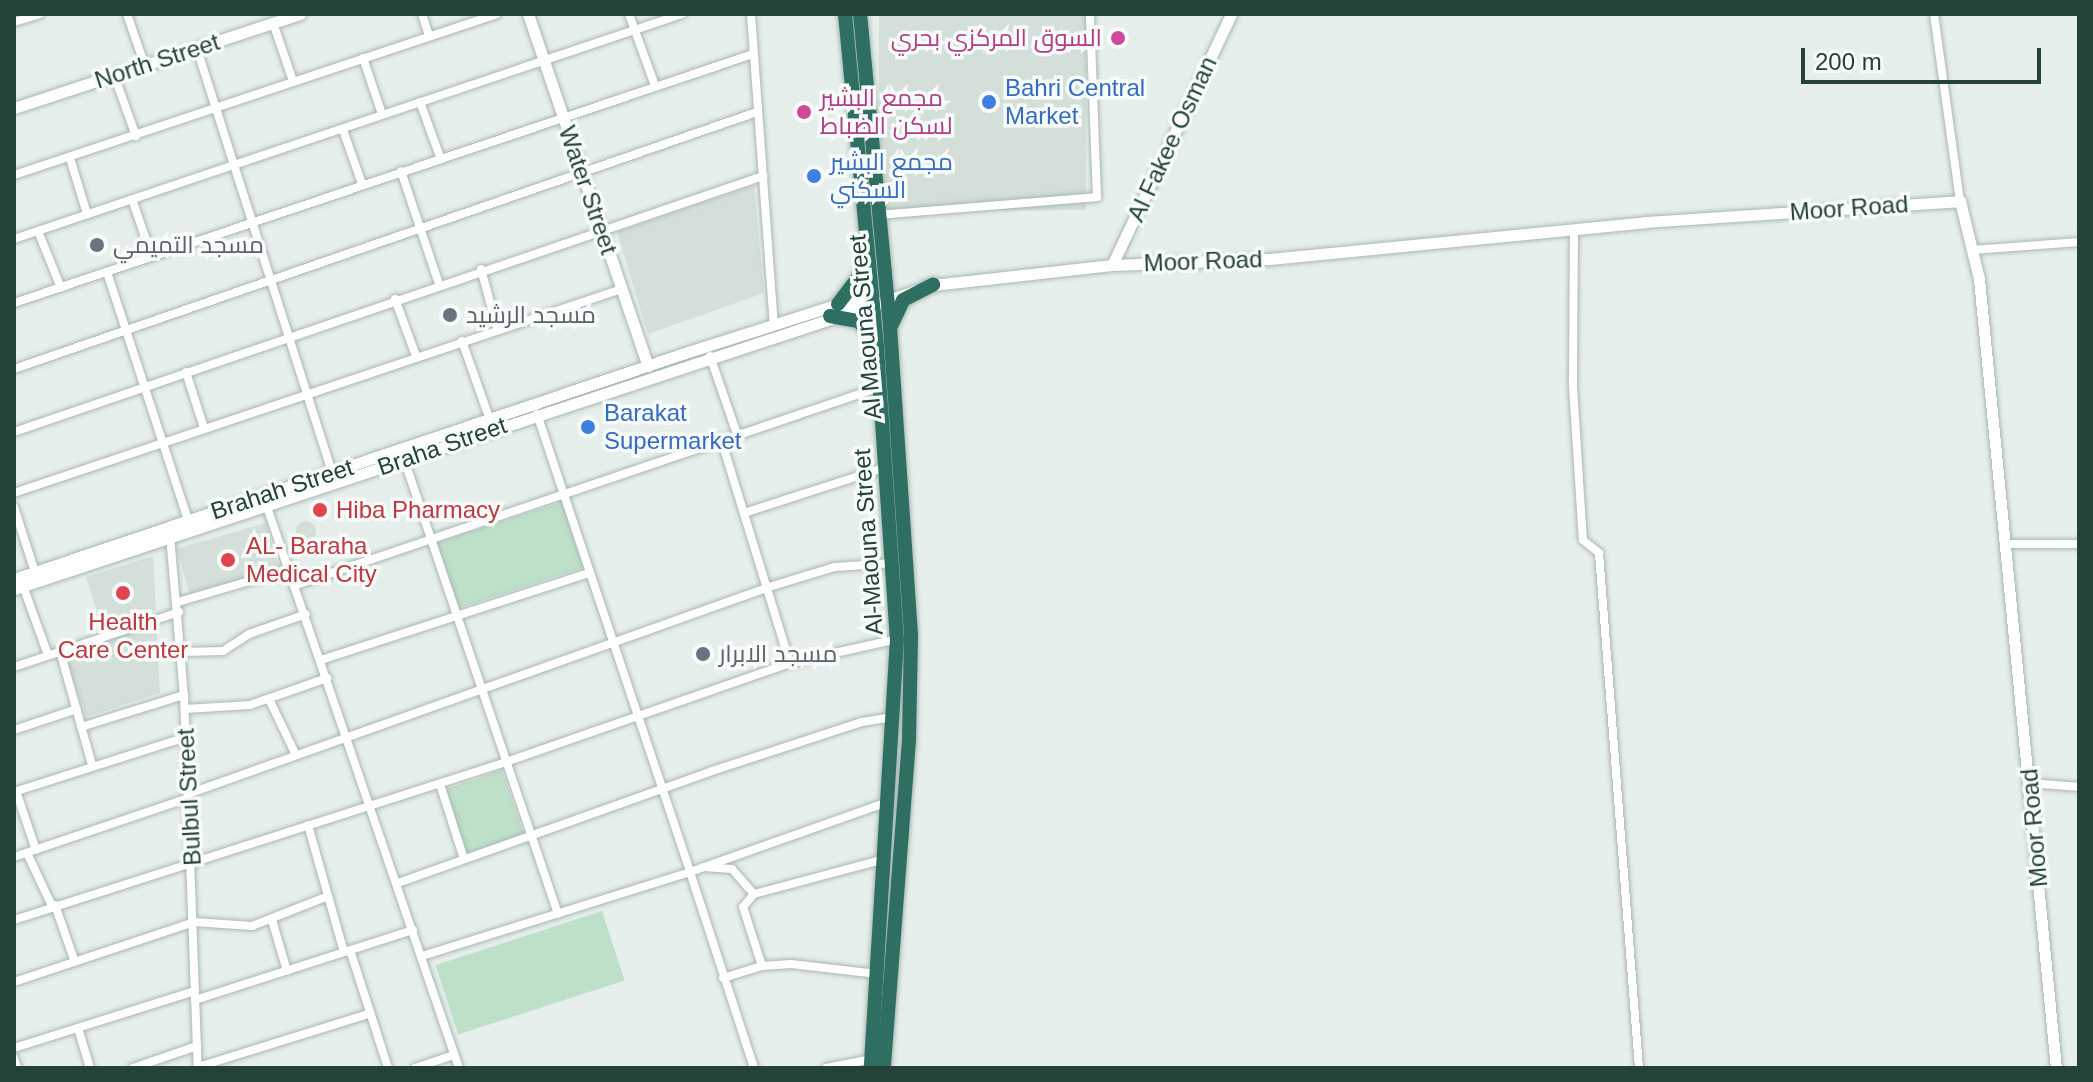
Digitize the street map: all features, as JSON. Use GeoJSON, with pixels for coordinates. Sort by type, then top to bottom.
{"type":"FeatureCollection","features":[{"type":"Feature","properties":{"kind":"highway","name":"Al-Maouna Street"},"geometry":{"type":"LineString","coordinates":[[845,14],[866,262],[877,348],[897,639],[896,717],[878,975],[876,1065]]}},
{"type":"Feature","properties":{"kind":"highway","name":"Al Maouna Street"},"geometry":{"type":"LineString","coordinates":[[860,14],[890,327],[911,674],[876,1065]]}},
{"type":"Feature","properties":{"kind":"highway"},"geometry":{"type":"LineString","coordinates":[[866,262],[860,282],[834,310],[864,325],[877,348]]}},
{"type":"Feature","properties":{"kind":"highway"},"geometry":{"type":"LineString","coordinates":[[890,327],[903,300],[933,285]]}},
{"type":"Feature","properties":{"kind":"street"},"geometry":{"type":"LineString","coordinates":[[14,22],[40,14]]}},
{"type":"Feature","properties":{"kind":"street"},"geometry":{"type":"LineString","coordinates":[[127,14],[145,66]]}},
{"type":"Feature","properties":{"kind":"street","name":"North Street"},"geometry":{"type":"LineString","coordinates":[[14,108],[298,14]]}},
{"type":"Feature","properties":{"kind":"street"},"geometry":{"type":"LineString","coordinates":[[422,14],[429,35]]}},
{"type":"Feature","properties":{"kind":"street"},"geometry":{"type":"LineString","coordinates":[[14,175],[217,110],[293,81],[497,14]]}},
{"type":"Feature","properties":{"kind":"street","name":"Water Street"},"geometry":{"type":"LineString","coordinates":[[528,14],[648,366]]}},
{"type":"Feature","properties":{"kind":"street"},"geometry":{"type":"LineString","coordinates":[[629,14],[655,86]]}},
{"type":"Feature","properties":{"kind":"street"},"geometry":{"type":"LineString","coordinates":[[14,239],[682,14]]}},
{"type":"Feature","properties":{"kind":"street"},"geometry":{"type":"LineString","coordinates":[[751,14],[754,113],[763,176],[774,325]]}},
{"type":"Feature","properties":{"kind":"street"},"geometry":{"type":"LineString","coordinates":[[878,215],[1097,197],[1090,14]]}},
{"type":"Feature","properties":{"kind":"street","name":"Al Fakee Osman"},"geometry":{"type":"LineString","coordinates":[[1112,265],[1231,14]]}},
{"type":"Feature","properties":{"kind":"street"},"geometry":{"type":"LineString","coordinates":[[1934,14],[1960,201]]}},
{"type":"Feature","properties":{"kind":"street"},"geometry":{"type":"LineString","coordinates":[[273,23],[293,81]]}},
{"type":"Feature","properties":{"kind":"street"},"geometry":{"type":"LineString","coordinates":[[197,49],[271,280],[292,334],[332,473]]}},
{"type":"Feature","properties":{"kind":"street"},"geometry":{"type":"LineString","coordinates":[[14,303],[753,54]]}},
{"type":"Feature","properties":{"kind":"street"},"geometry":{"type":"LineString","coordinates":[[363,58],[382,114]]}},
{"type":"Feature","properties":{"kind":"street"},"geometry":{"type":"LineString","coordinates":[[114,75],[136,136]]}},
{"type":"Feature","properties":{"kind":"street"},"geometry":{"type":"LineString","coordinates":[[420,102],[440,157]]}},
{"type":"Feature","properties":{"kind":"street"},"geometry":{"type":"LineString","coordinates":[[14,369],[584,175],[754,113]]}},
{"type":"Feature","properties":{"kind":"street"},"geometry":{"type":"LineString","coordinates":[[343,130],[362,184]]}},
{"type":"Feature","properties":{"kind":"street"},"geometry":{"type":"LineString","coordinates":[[70,158],[87,214]]}},
{"type":"Feature","properties":{"kind":"street"},"geometry":{"type":"LineString","coordinates":[[401,171],[439,284]]}},
{"type":"Feature","properties":{"kind":"street"},"geometry":{"type":"LineString","coordinates":[[14,432],[481,269],[763,176]]}},
{"type":"Feature","properties":{"kind":"street"},"geometry":{"type":"LineString","coordinates":[[132,199],[152,257]]}},
{"type":"Feature","properties":{"kind":"street","name":"Moor Road"},"geometry":{"type":"LineString","coordinates":[[870,301],[933,285],[1112,265],[1283,258],[1574,229],[1960,201],[1973,250],[2007,544],[2056,1068]]}},
{"type":"Feature","properties":{"kind":"street"},"geometry":{"type":"LineString","coordinates":[[1574,229],[1573,387],[1583,540],[1599,553],[1639,1068]]}},
{"type":"Feature","properties":{"kind":"street"},"geometry":{"type":"LineString","coordinates":[[38,231],[61,288]]}},
{"type":"Feature","properties":{"kind":"street"},"geometry":{"type":"LineString","coordinates":[[1973,250],[2079,242]]}},
{"type":"Feature","properties":{"kind":"street"},"geometry":{"type":"LineString","coordinates":[[481,269],[497,328]]}},
{"type":"Feature","properties":{"kind":"street"},"geometry":{"type":"LineString","coordinates":[[107,272],[188,520]]}},
{"type":"Feature","properties":{"kind":"street"},"geometry":{"type":"LineString","coordinates":[[14,493],[497,328],[622,289]]}},
{"type":"Feature","properties":{"kind":"street"},"geometry":{"type":"LineString","coordinates":[[395,299],[416,356]]}},
{"type":"Feature","properties":{"kind":"street","name":"Brahah Street"},"geometry":{"type":"LineString","coordinates":[[17,585],[35,572],[169,532],[188,520],[648,366],[774,325],[870,301]]}},
{"type":"Feature","properties":{"kind":"street","name":"Braha Street"},"geometry":{"type":"LineString","coordinates":[[17,585],[169,532],[404,459],[834,310]]}},
{"type":"Feature","properties":{"kind":"street"},"geometry":{"type":"LineString","coordinates":[[462,341],[490,420]]}},
{"type":"Feature","properties":{"kind":"street"},"geometry":{"type":"LineString","coordinates":[[709,355],[737,434]]}},
{"type":"Feature","properties":{"kind":"street"},"geometry":{"type":"LineString","coordinates":[[186,372],[204,428]]}},
{"type":"Feature","properties":{"kind":"street"},"geometry":{"type":"LineString","coordinates":[[296,585],[880,387]]}},
{"type":"Feature","properties":{"kind":"street"},"geometry":{"type":"LineString","coordinates":[[537,413],[754,1068]]}},
{"type":"Feature","properties":{"kind":"street"},"geometry":{"type":"LineString","coordinates":[[721,439],[790,663]]}},
{"type":"Feature","properties":{"kind":"street"},"geometry":{"type":"LineString","coordinates":[[404,459],[558,914]]}},
{"type":"Feature","properties":{"kind":"street"},"geometry":{"type":"LineString","coordinates":[[744,513],[886,467]]}},
{"type":"Feature","properties":{"kind":"street"},"geometry":{"type":"LineString","coordinates":[[266,504],[459,1068]]}},
{"type":"Feature","properties":{"kind":"street"},"geometry":{"type":"LineString","coordinates":[[14,507],[35,572]]}},
{"type":"Feature","properties":{"kind":"street","name":"Bulbul Street"},"geometry":{"type":"LineString","coordinates":[[169,532],[185,709],[198,1067]]}},
{"type":"Feature","properties":{"kind":"street"},"geometry":{"type":"LineString","coordinates":[[2007,544],[2079,544]]}},
{"type":"Feature","properties":{"kind":"street"},"geometry":{"type":"LineString","coordinates":[[14,857],[482,687],[769,587],[835,567],[894,563]]}},
{"type":"Feature","properties":{"kind":"street"},"geometry":{"type":"LineString","coordinates":[[14,667],[290,569]]}},
{"type":"Feature","properties":{"kind":"street"},"geometry":{"type":"LineString","coordinates":[[321,660],[589,573]]}},
{"type":"Feature","properties":{"kind":"street"},"geometry":{"type":"LineString","coordinates":[[17,585],[48,655]]}},
{"type":"Feature","properties":{"kind":"street"},"geometry":{"type":"LineString","coordinates":[[181,652],[223,651],[256,631],[306,614]]}},
{"type":"Feature","properties":{"kind":"street"},"geometry":{"type":"LineString","coordinates":[[14,920],[192,860],[440,784],[790,663],[897,639]]}},
{"type":"Feature","properties":{"kind":"street"},"geometry":{"type":"LineString","coordinates":[[60,651],[92,765]]}},
{"type":"Feature","properties":{"kind":"street"},"geometry":{"type":"LineString","coordinates":[[185,709],[269,699],[327,678]]}},
{"type":"Feature","properties":{"kind":"street"},"geometry":{"type":"LineString","coordinates":[[81,727],[184,695]]}},
{"type":"Feature","properties":{"kind":"street"},"geometry":{"type":"LineString","coordinates":[[269,699],[296,755]]}},
{"type":"Feature","properties":{"kind":"street"},"geometry":{"type":"LineString","coordinates":[[14,730],[77,709]]}},
{"type":"Feature","properties":{"kind":"street"},"geometry":{"type":"LineString","coordinates":[[398,883],[862,722],[896,717]]}},
{"type":"Feature","properties":{"kind":"street"},"geometry":{"type":"LineString","coordinates":[[75,962],[32,851],[15,791],[186,737]]}},
{"type":"Feature","properties":{"kind":"street"},"geometry":{"type":"LineString","coordinates":[[2030,783],[2079,787]]}},
{"type":"Feature","properties":{"kind":"street"},"geometry":{"type":"LineString","coordinates":[[440,784],[464,859]]}},
{"type":"Feature","properties":{"kind":"street"},"geometry":{"type":"LineString","coordinates":[[422,956],[690,872],[890,801]]}},
{"type":"Feature","properties":{"kind":"street"},"geometry":{"type":"LineString","coordinates":[[308,825],[328,896],[388,1068]]}},
{"type":"Feature","properties":{"kind":"street"},"geometry":{"type":"LineString","coordinates":[[762,966],[743,907],[754,894],[886,859]]}},
{"type":"Feature","properties":{"kind":"street"},"geometry":{"type":"LineString","coordinates":[[703,867],[732,869],[754,894]]}},
{"type":"Feature","properties":{"kind":"street"},"geometry":{"type":"LineString","coordinates":[[14,982],[194,922],[252,926],[328,896]]}},
{"type":"Feature","properties":{"kind":"street"},"geometry":{"type":"LineString","coordinates":[[272,920],[287,971]]}},
{"type":"Feature","properties":{"kind":"street"},"geometry":{"type":"LineString","coordinates":[[14,1048],[287,971],[413,930]]}},
{"type":"Feature","properties":{"kind":"street"},"geometry":{"type":"LineString","coordinates":[[723,978],[762,966],[811,965],[878,975]]}},
{"type":"Feature","properties":{"kind":"street"},"geometry":{"type":"LineString","coordinates":[[198,1067],[368,1014]]}},
{"type":"Feature","properties":{"kind":"street"},"geometry":{"type":"LineString","coordinates":[[78,1028],[90,1068]]}},
{"type":"Feature","properties":{"kind":"street"},"geometry":{"type":"LineString","coordinates":[[133,1068],[197,1046]]}},
{"type":"Feature","properties":{"kind":"street"},"geometry":{"type":"LineString","coordinates":[[415,1068],[454,1055]]}},
{"type":"Feature","properties":{"kind":"street"},"geometry":{"type":"LineString","coordinates":[[14,1058],[17,1068]]}},
{"type":"Feature","properties":{"kind":"street"},"geometry":{"type":"LineString","coordinates":[[826,1068],[876,1065]]}},
{"type":"Feature","properties":{"kind":"shaded area","name":"Bahri Central Market"},"geometry":{"type":"Polygon","coordinates":[[[879,14],[1086,14],[1086,210],[879,210],[879,14]]]}},
{"type":"Feature","properties":{"kind":"shaded area"},"geometry":{"type":"Polygon","coordinates":[[[754,185],[764,293],[648,334],[617,232],[754,185]]]}},
{"type":"Feature","properties":{"kind":"shaded area"},"geometry":{"type":"Polygon","coordinates":[[[306,521],[313,524],[316,531],[313,538],[306,541],[299,538],[296,531],[299,524],[306,521]]]}},
{"type":"Feature","properties":{"kind":"shaded area","name":"AL- Baraha Medical City"},"geometry":{"type":"Polygon","coordinates":[[[266,523],[279,568],[190,594],[177,549],[266,523]]]}},
{"type":"Feature","properties":{"kind":"shaded area","name":"Health Care Center"},"geometry":{"type":"Polygon","coordinates":[[[153,556],[156,610],[103,630],[86,577],[153,556]]]}},
{"type":"Feature","properties":{"kind":"shaded area"},"geometry":{"type":"Polygon","coordinates":[[[156,622],[160,693],[86,717],[65,655],[156,622]]]}},
{"type":"Feature","properties":{"kind":"green space"},"geometry":{"type":"Polygon","coordinates":[[[562,502],[583,568],[459,608],[437,542],[562,502]]]}},
{"type":"Feature","properties":{"kind":"green space"},"geometry":{"type":"Polygon","coordinates":[[[502,770],[524,835],[467,855],[444,790],[502,770]]]}},
{"type":"Feature","properties":{"kind":"green space"},"geometry":{"type":"Polygon","coordinates":[[[602,911],[625,980],[458,1035],[436,965],[602,911]]]}},
{"type":"Feature","properties":{"kind":"place","name":"السوق المركزي بحري"},"geometry":{"type":"Point","coordinates":[1118,38]}},
{"type":"Feature","properties":{"kind":"place","name":"Bahri Central Market"},"geometry":{"type":"Point","coordinates":[989,102]}},
{"type":"Feature","properties":{"kind":"place","name":"مجمع البشير لسكن الضباط"},"geometry":{"type":"Point","coordinates":[804,112]}},
{"type":"Feature","properties":{"kind":"place","name":"مجمع البشير السكني"},"geometry":{"type":"Point","coordinates":[814,176]}},
{"type":"Feature","properties":{"kind":"place","name":"مسجد التميمي"},"geometry":{"type":"Point","coordinates":[97,245]}},
{"type":"Feature","properties":{"kind":"place","name":"مسجد الرشيد"},"geometry":{"type":"Point","coordinates":[450,315]}},
{"type":"Feature","properties":{"kind":"place","name":"Barakat Supermarket"},"geometry":{"type":"Point","coordinates":[588,427]}},
{"type":"Feature","properties":{"kind":"place","name":"Hiba Pharmacy"},"geometry":{"type":"Point","coordinates":[320,510]}},
{"type":"Feature","properties":{"kind":"place","name":"AL- Baraha Medical City"},"geometry":{"type":"Point","coordinates":[228,560]}},
{"type":"Feature","properties":{"kind":"place","name":"Health Care Center"},"geometry":{"type":"Point","coordinates":[123,593]}},
{"type":"Feature","properties":{"kind":"place","name":"مسجد الابرار"},"geometry":{"type":"Point","coordinates":[703,654]}}]}
